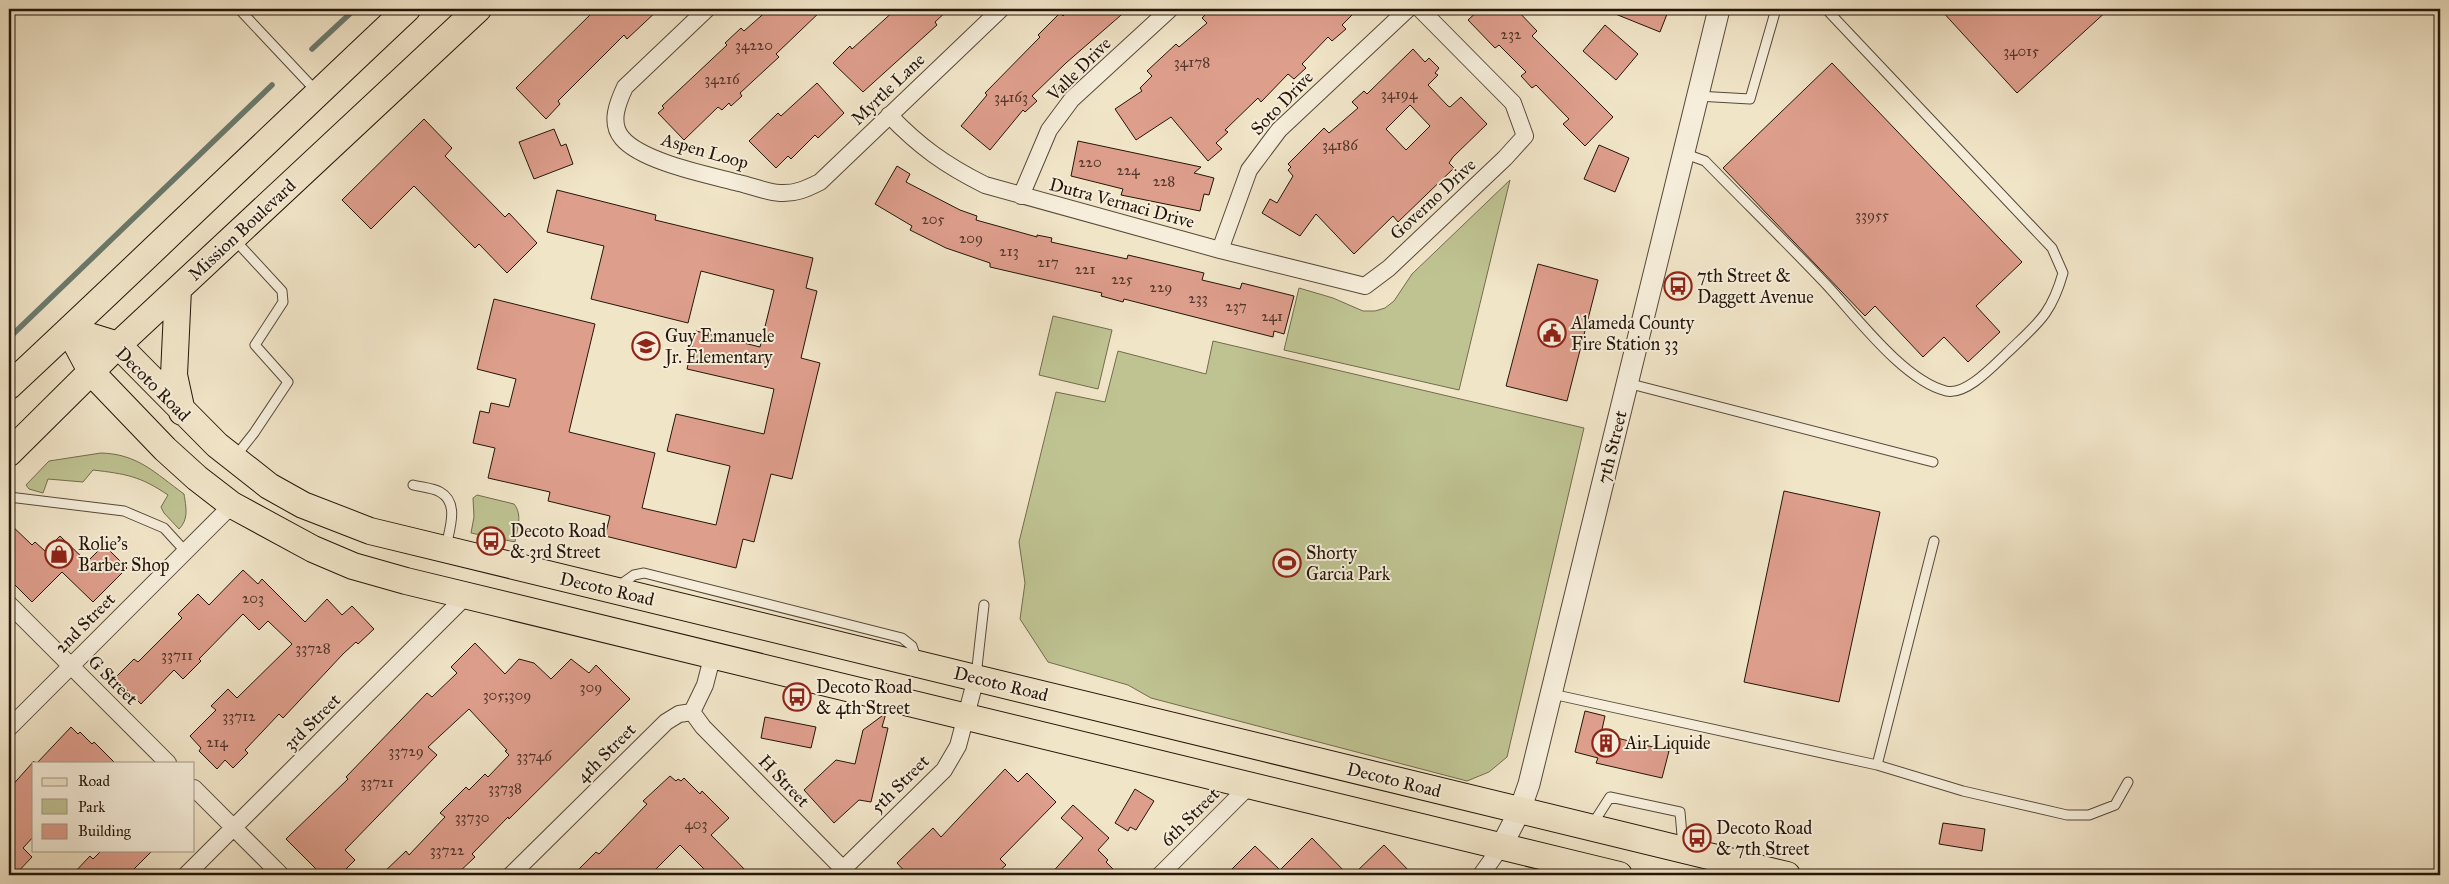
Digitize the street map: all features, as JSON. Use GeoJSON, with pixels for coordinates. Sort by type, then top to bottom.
{"type":"FeatureCollection","features":[{"type":"Feature","properties":{"kind":"main road"},"geometry":{"type":"LineString","coordinates":[[9,386],[317,92],[408,9]]}},
{"type":"Feature","properties":{"kind":"main road","name":"Mission Boulevard"},"geometry":{"type":"LineString","coordinates":[[9,453],[92,373],[118,345],[478,9]]}},
{"type":"Feature","properties":{"kind":"main road"},"geometry":{"type":"LineString","coordinates":[[178,289],[174,375],[182,412]]}},
{"type":"Feature","properties":{"kind":"main road","name":"Decoto Road"},"geometry":{"type":"LineString","coordinates":[[69,330],[118,345],[182,412],[233,459],[269,486],[335,520],[395,539],[444,551],[1787,875]]}},
{"type":"Feature","properties":{"kind":"main road","name":"Decoto Road"},"geometry":{"type":"LineString","coordinates":[[69,330],[92,373],[197,478],[232,505],[313,549],[353,566],[466,596],[713,654],[1619,875]]}},
{"type":"Feature","properties":{"kind":"street","name":"Aspen Loop"},"geometry":{"type":"LineString","coordinates":[[707,9],[625,87],[617,104],[615,121],[621,138],[646,155],[674,166],[779,193],[799,192]]}},
{"type":"Feature","properties":{"kind":"street","name":"Myrtle Lane"},"geometry":{"type":"LineString","coordinates":[[799,192],[820,182],[1001,9]]}},
{"type":"Feature","properties":{"kind":"street","name":"Valle Drive"},"geometry":{"type":"LineString","coordinates":[[1021,196],[1049,130],[1072,99],[1170,9]]}},
{"type":"Feature","properties":{"kind":"street","name":"Soto Drive"},"geometry":{"type":"LineString","coordinates":[[1220,250],[1249,170],[1279,130],[1408,9]]}},
{"type":"Feature","properties":{"kind":"street","name":"Governo Drive"},"geometry":{"type":"LineString","coordinates":[[1365,286],[1389,268],[1505,158],[1525,136],[1513,103],[1420,9]]}},
{"type":"Feature","properties":{"kind":"street","name":"7th Street"},"geometry":{"type":"LineString","coordinates":[[1481,875],[1501,847],[1520,810],[1529,784],[1682,153],[1719,9]]}},
{"type":"Feature","properties":{"kind":"street","name":"Dutra Vernaci Drive"},"geometry":{"type":"LineString","coordinates":[[889,115],[917,143],[952,168],[985,185],[1220,250],[1365,286]]}},
{"type":"Feature","properties":{"kind":"street","name":"2nd Street"},"geometry":{"type":"LineString","coordinates":[[9,728],[232,505]]}},
{"type":"Feature","properties":{"kind":"street","name":"3rd Street"},"geometry":{"type":"LineString","coordinates":[[186,875],[466,596]]}},
{"type":"Feature","properties":{"kind":"street","name":"G Street"},"geometry":{"type":"LineString","coordinates":[[9,604],[167,762]]}},
{"type":"Feature","properties":{"kind":"street"},"geometry":{"type":"LineString","coordinates":[[692,712],[705,685],[713,654]]}},
{"type":"Feature","properties":{"kind":"street","name":"5th Street"},"geometry":{"type":"LineString","coordinates":[[843,873],[944,770],[958,746],[976,678]]}},
{"type":"Feature","properties":{"kind":"street","name":"H Street"},"geometry":{"type":"LineString","coordinates":[[692,712],[703,727],[843,873]]}},
{"type":"Feature","properties":{"kind":"street","name":"4th Street"},"geometry":{"type":"LineString","coordinates":[[511,875],[666,722],[680,714],[692,712]]}},
{"type":"Feature","properties":{"kind":"street","name":"6th Street"},"geometry":{"type":"LineString","coordinates":[[1160,875],[1249,786]]}},
{"type":"Feature","properties":{"kind":"street"},"geometry":{"type":"LineString","coordinates":[[195,789],[281,875]]}},
{"type":"Feature","properties":{"kind":"lane"},"geometry":{"type":"LineString","coordinates":[[239,9],[317,92]]}},
{"type":"Feature","properties":{"kind":"lane"},"geometry":{"type":"LineString","coordinates":[[1696,96],[1750,99],[1776,9]]}},
{"type":"Feature","properties":{"kind":"lane"},"geometry":{"type":"LineString","coordinates":[[1682,153],[1705,161],[1823,280],[1872,334],[1907,369],[1926,382],[1947,391],[1964,389],[1992,367],[2043,319],[2057,293],[2063,273],[2052,248],[1826,9]]}},
{"type":"Feature","properties":{"kind":"lane"},"geometry":{"type":"LineString","coordinates":[[233,238],[282,291],[283,302],[255,345],[288,382],[254,433],[233,459]]}},
{"type":"Feature","properties":{"kind":"lane"},"geometry":{"type":"LineString","coordinates":[[1627,382],[1933,462]]}},
{"type":"Feature","properties":{"kind":"lane"},"geometry":{"type":"LineString","coordinates":[[413,485],[440,492],[450,504],[452,517],[444,551]]}},
{"type":"Feature","properties":{"kind":"lane"},"geometry":{"type":"LineString","coordinates":[[9,497],[124,511],[164,528],[185,551]]}},
{"type":"Feature","properties":{"kind":"lane"},"geometry":{"type":"LineString","coordinates":[[1878,765],[1934,541]]}},
{"type":"Feature","properties":{"kind":"lane"},"geometry":{"type":"LineString","coordinates":[[976,678],[984,605]]}},
{"type":"Feature","properties":{"kind":"lane"},"geometry":{"type":"LineString","coordinates":[[1551,694],[1878,765],[1963,791],[2067,815],[2088,815],[2114,806],[2128,782]]}},
{"type":"Feature","properties":{"kind":"lane"},"geometry":{"type":"LineString","coordinates":[[1590,827],[1610,797],[1680,812],[1683,850]]}},
{"type":"Feature","properties":{"kind":"green space"},"geometry":{"type":"Polygon","coordinates":[[[1510,180],[1459,390],[1284,350],[1299,288],[1333,298],[1363,311],[1375,311],[1385,308],[1394,301],[1412,274],[1510,180]]]}},
{"type":"Feature","properties":{"kind":"green space"},"geometry":{"type":"Polygon","coordinates":[[[1053,316],[1112,330],[1098,389],[1039,375],[1053,316]]]}},
{"type":"Feature","properties":{"kind":"green space","name":"Shorty Garcia Park"},"geometry":{"type":"Polygon","coordinates":[[[1213,341],[1584,428],[1507,757],[1489,772],[1467,781],[1151,698],[1128,685],[1048,662],[1020,619],[1025,583],[1019,542],[1056,392],[1105,402],[1118,351],[1206,374],[1213,341]]]}},
{"type":"Feature","properties":{"kind":"green space"},"geometry":{"type":"Polygon","coordinates":[[[101,453],[114,454],[136,461],[155,472],[184,494],[186,517],[179,529],[161,507],[168,495],[132,477],[93,470],[83,482],[48,479],[43,493],[29,489],[26,485],[49,461],[101,453]]]}},
{"type":"Feature","properties":{"kind":"green space"},"geometry":{"type":"Polygon","coordinates":[[[477,495],[514,504],[519,517],[515,542],[471,533],[474,517],[473,498],[477,495]]]}},
{"type":"Feature","properties":{"kind":"building"},"geometry":{"type":"Polygon","coordinates":[[[596,9],[659,9],[627,39],[624,35],[558,101],[560,104],[546,119],[516,88],[596,9]]]}},
{"type":"Feature","properties":{"kind":"building"},"geometry":{"type":"Polygon","coordinates":[[[769,9],[823,9],[776,54],[779,57],[740,93],[742,96],[731,106],[729,103],[722,110],[718,107],[684,140],[658,113],[664,108],[662,106],[727,45],[725,43],[741,28],[744,31],[769,9]]]}},
{"type":"Feature","properties":{"kind":"building"},"geometry":{"type":"Polygon","coordinates":[[[896,9],[949,9],[935,22],[937,25],[863,92],[833,63],[850,46],[852,49],[896,9]]]}},
{"type":"Feature","properties":{"kind":"building"},"geometry":{"type":"Polygon","coordinates":[[[1070,9],[1128,9],[1066,63],[1032,96],[1037,101],[1025,112],[1023,110],[990,150],[961,126],[987,95],[985,93],[1040,37],[1038,35],[1060,13],[1063,16],[1070,9]]]}},
{"type":"Feature","properties":{"kind":"building"},"geometry":{"type":"Polygon","coordinates":[[[1211,9],[1358,9],[1342,25],[1346,29],[1332,41],[1328,37],[1302,64],[1306,68],[1294,79],[1288,74],[1261,102],[1258,98],[1225,130],[1228,132],[1216,143],[1222,149],[1208,161],[1171,117],[1136,140],[1115,109],[1142,91],[1140,88],[1152,76],[1147,71],[1176,44],[1179,47],[1207,23],[1202,18],[1211,9]]]}},
{"type":"Feature","properties":{"kind":"building"},"geometry":{"type":"Polygon","coordinates":[[[1480,9],[1516,9],[1537,31],[1532,36],[1613,117],[1585,146],[1563,124],[1569,119],[1536,85],[1532,88],[1521,76],[1526,72],[1499,45],[1495,48],[1468,20],[1480,9]]]}},
{"type":"Feature","properties":{"kind":"building"},"geometry":{"type":"Polygon","coordinates":[[[1603,9],[1669,9],[1660,32],[1603,9]]]}},
{"type":"Feature","properties":{"kind":"building"},"geometry":{"type":"Polygon","coordinates":[[[1940,9],[2109,9],[2017,93],[1940,9]]]}},
{"type":"Feature","properties":{"kind":"building"},"geometry":{"type":"Polygon","coordinates":[[[1605,25],[1638,54],[1616,80],[1583,51],[1605,25]]]}},
{"type":"Feature","properties":{"kind":"building"},"geometry":{"type":"Polygon","coordinates":[[[1413,49],[1425,62],[1429,58],[1439,68],[1435,73],[1438,75],[1428,85],[1448,106],[1450,107],[1461,97],[1487,124],[1453,157],[1449,163],[1454,168],[1398,222],[1393,216],[1354,254],[1316,214],[1300,236],[1262,213],[1270,199],[1277,203],[1293,176],[1288,170],[1291,167],[1288,164],[1324,128],[1329,133],[1358,108],[1352,102],[1364,91],[1367,94],[1413,49]],[[1410,105],[1386,129],[1406,150],[1430,126],[1410,105]]]}},
{"type":"Feature","properties":{"kind":"building"},"geometry":{"type":"Polygon","coordinates":[[[1832,63],[2022,262],[1976,306],[2000,332],[1968,362],[1944,337],[1923,357],[1875,306],[1865,316],[1723,168],[1832,63]]]}},
{"type":"Feature","properties":{"kind":"building"},"geometry":{"type":"Polygon","coordinates":[[[817,83],[844,113],[818,138],[815,135],[791,159],[788,156],[776,168],[749,141],[778,113],[781,116],[817,83]]]}},
{"type":"Feature","properties":{"kind":"building"},"geometry":{"type":"Polygon","coordinates":[[[424,119],[452,148],[445,156],[505,217],[509,213],[537,243],[507,273],[479,244],[475,248],[414,186],[371,229],[342,200],[424,119]]]}},
{"type":"Feature","properties":{"kind":"building"},"geometry":{"type":"Polygon","coordinates":[[[554,129],[561,146],[566,144],[573,164],[534,179],[519,142],[554,129]]]}},
{"type":"Feature","properties":{"kind":"building"},"geometry":{"type":"Polygon","coordinates":[[[1078,141],[1201,167],[1194,173],[1214,178],[1209,195],[1204,194],[1200,211],[1121,195],[1123,189],[1071,176],[1078,141]]]}},
{"type":"Feature","properties":{"kind":"building"},"geometry":{"type":"Polygon","coordinates":[[[1599,145],[1629,158],[1615,192],[1584,179],[1599,145]]]}},
{"type":"Feature","properties":{"kind":"building"},"geometry":{"type":"Polygon","coordinates":[[[897,166],[910,174],[906,182],[960,210],[977,216],[976,220],[1037,237],[1037,235],[1052,238],[1051,242],[1127,259],[1128,255],[1204,273],[1202,280],[1240,289],[1242,283],[1294,296],[1284,334],[1274,331],[1273,337],[1124,299],[1123,302],[1101,296],[1102,293],[990,267],[990,263],[946,248],[910,230],[912,226],[875,204],[897,166]]]}},
{"type":"Feature","properties":{"kind":"building"},"geometry":{"type":"Polygon","coordinates":[[[557,190],[656,215],[655,220],[813,258],[806,288],[817,291],[801,358],[820,363],[792,479],[771,474],[754,542],[743,539],[736,568],[605,536],[610,516],[548,501],[550,492],[488,478],[495,448],[473,443],[480,411],[489,413],[491,403],[509,407],[516,379],[477,369],[494,299],[595,324],[569,432],[655,453],[642,508],[716,525],[730,466],[667,451],[676,414],[764,434],[774,389],[687,369],[696,331],[760,347],[774,290],[701,271],[688,323],[591,299],[604,246],[547,232],[557,190]]]}},
{"type":"Feature","properties":{"kind":"building","name":"Alameda County Fire Station 33"},"geometry":{"type":"Polygon","coordinates":[[[1538,264],[1598,280],[1567,401],[1506,386],[1538,264]]]}},
{"type":"Feature","properties":{"kind":"building"},"geometry":{"type":"Polygon","coordinates":[[[1784,491],[1880,512],[1839,702],[1744,682],[1784,491]]]}},
{"type":"Feature","properties":{"kind":"building"},"geometry":{"type":"Polygon","coordinates":[[[9,523],[32,545],[35,542],[45,551],[60,536],[87,562],[104,545],[127,568],[93,602],[62,572],[32,602],[9,579],[9,523]]]}},
{"type":"Feature","properties":{"kind":"building"},"geometry":{"type":"Polygon","coordinates":[[[243,570],[258,584],[262,579],[305,622],[327,599],[342,615],[352,606],[374,629],[358,644],[356,642],[343,654],[283,718],[279,714],[245,750],[248,753],[233,768],[225,760],[217,769],[199,751],[201,748],[190,736],[216,710],[211,706],[228,689],[237,698],[292,644],[268,621],[259,630],[243,614],[199,659],[201,661],[183,679],[174,670],[141,704],[115,678],[134,659],[138,662],[182,618],[178,614],[198,594],[209,605],[243,570]]]}},
{"type":"Feature","properties":{"kind":"building"},"geometry":{"type":"Polygon","coordinates":[[[475,643],[505,674],[519,659],[534,663],[551,679],[571,659],[589,673],[596,665],[630,699],[509,819],[508,817],[472,854],[475,857],[456,875],[381,875],[406,851],[409,855],[445,817],[440,813],[466,787],[469,790],[485,774],[488,777],[509,755],[505,751],[507,750],[469,709],[428,747],[437,755],[345,850],[355,860],[340,875],[322,875],[286,839],[348,779],[346,777],[427,693],[432,697],[457,673],[451,667],[475,643]]]}},
{"type":"Feature","properties":{"kind":"building","name":"Air Liquide"},"geometry":{"type":"Polygon","coordinates":[[[1585,711],[1605,716],[1601,734],[1669,751],[1662,778],[1596,763],[1598,758],[1575,752],[1585,711]]]}},
{"type":"Feature","properties":{"kind":"building"},"geometry":{"type":"Polygon","coordinates":[[[886,713],[882,727],[888,728],[871,802],[859,800],[834,823],[804,790],[836,760],[855,764],[863,730],[886,713]]]}},
{"type":"Feature","properties":{"kind":"building"},"geometry":{"type":"Polygon","coordinates":[[[765,717],[816,727],[811,748],[761,738],[765,717]]]}},
{"type":"Feature","properties":{"kind":"building"},"geometry":{"type":"Polygon","coordinates":[[[71,727],[78,734],[80,732],[92,744],[94,742],[114,762],[38,762],[71,727]]]}},
{"type":"Feature","properties":{"kind":"building"},"geometry":{"type":"Polygon","coordinates":[[[32,763],[32,838],[23,848],[32,857],[15,875],[9,875],[9,789],[32,763]]]}},
{"type":"Feature","properties":{"kind":"building"},"geometry":{"type":"Polygon","coordinates":[[[1005,769],[1018,782],[1027,773],[1056,802],[1000,859],[1006,865],[995,875],[908,875],[897,863],[933,828],[941,837],[1005,769]]]}},
{"type":"Feature","properties":{"kind":"building"},"geometry":{"type":"Polygon","coordinates":[[[670,776],[676,781],[678,779],[681,781],[684,778],[700,794],[702,791],[729,818],[711,835],[750,875],[710,875],[680,845],[650,875],[573,875],[596,852],[599,854],[647,804],[643,801],[670,776]]]}},
{"type":"Feature","properties":{"kind":"building"},"geometry":{"type":"Polygon","coordinates":[[[1135,789],[1154,801],[1136,830],[1130,827],[1128,831],[1115,823],[1135,789]]]}},
{"type":"Feature","properties":{"kind":"building"},"geometry":{"type":"Polygon","coordinates":[[[1073,805],[1109,838],[1098,850],[1108,860],[1106,862],[1119,875],[1050,875],[1083,838],[1061,818],[1073,805]]]}},
{"type":"Feature","properties":{"kind":"building"},"geometry":{"type":"Polygon","coordinates":[[[1943,823],[1985,829],[1982,851],[1939,844],[1943,823]]]}},
{"type":"Feature","properties":{"kind":"building"},"geometry":{"type":"Polygon","coordinates":[[[1312,838],[1348,875],[1226,875],[1255,846],[1280,870],[1312,838]]]}},
{"type":"Feature","properties":{"kind":"building"},"geometry":{"type":"Polygon","coordinates":[[[1384,845],[1413,875],[1353,875],[1384,845]]]}},
{"type":"Feature","properties":{"kind":"building"},"geometry":{"type":"Polygon","coordinates":[[[100,852],[151,852],[128,875],[72,875],[90,856],[93,859],[100,852]]]}},
{"type":"Feature","properties":{"kind":"waterway"},"geometry":{"type":"LineString","coordinates":[[312,49],[355,9]]}},
{"type":"Feature","properties":{"kind":"waterway"},"geometry":{"type":"LineString","coordinates":[[9,338],[272,85]]}},
{"type":"Feature","properties":{"kind":"place","name":"7th Street & Daggett Avenue"},"geometry":{"type":"Point","coordinates":[1678,286]}},
{"type":"Feature","properties":{"kind":"place","name":"Alameda County Fire Station 33"},"geometry":{"type":"Point","coordinates":[1552,333]}},
{"type":"Feature","properties":{"kind":"place","name":"Guy Emanuele Jr. Elementary"},"geometry":{"type":"Point","coordinates":[646,346]}},
{"type":"Feature","properties":{"kind":"place","name":"Decoto Road & 3rd Street"},"geometry":{"type":"Point","coordinates":[491,541]}},
{"type":"Feature","properties":{"kind":"place","name":"Rolie's Barber Shop"},"geometry":{"type":"Point","coordinates":[59,554]}},
{"type":"Feature","properties":{"kind":"place","name":"Shorty Garcia Park"},"geometry":{"type":"Point","coordinates":[1287,563]}},
{"type":"Feature","properties":{"kind":"place","name":"Decoto Road & 4th Street"},"geometry":{"type":"Point","coordinates":[797,697]}},
{"type":"Feature","properties":{"kind":"place","name":"Air Liquide"},"geometry":{"type":"Point","coordinates":[1606,743]}},
{"type":"Feature","properties":{"kind":"place","name":"Decoto Road & 7th Street"},"geometry":{"type":"Point","coordinates":[1697,838]}}]}
